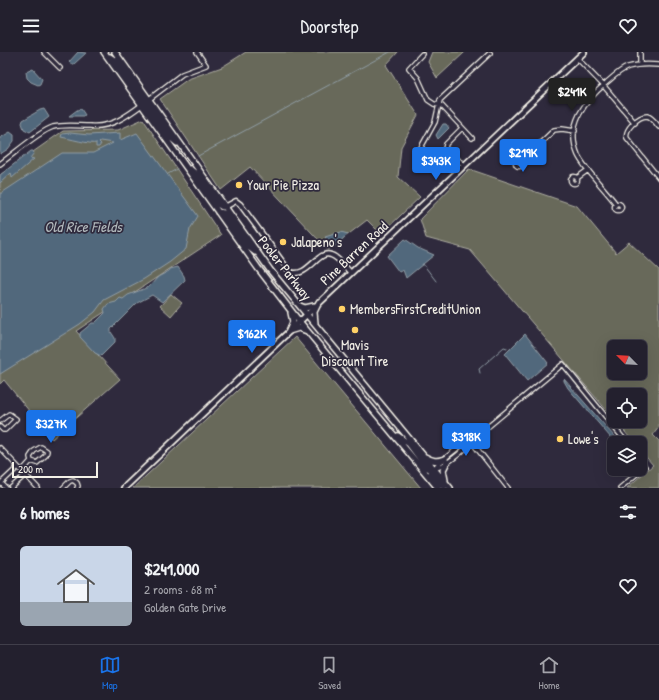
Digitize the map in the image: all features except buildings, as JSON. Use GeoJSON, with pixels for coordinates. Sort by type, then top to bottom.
{"type":"FeatureCollection","features":[{"type":"Feature","properties":{"kind":"main road"},"geometry":{"type":"LineString","coordinates":[[104,52],[116,62],[145,102]]}},
{"type":"Feature","properties":{"kind":"main road","name":"Pooler Parkway"},"geometry":{"type":"LineString","coordinates":[[115,52],[184,165],[290,310],[387,426],[445,486],[450,488]]}},
{"type":"Feature","properties":{"kind":"main road","name":"Pine Barren Road"},"geometry":{"type":"LineString","coordinates":[[124,488],[314,306],[584,52]]}},
{"type":"Feature","properties":{"kind":"main road","name":"Pooler Parkway"},"geometry":{"type":"LineString","coordinates":[[145,102],[170,137],[186,151],[260,256],[297,304],[423,455],[438,488]]}},
{"type":"Feature","properties":{"kind":"main road"},"geometry":{"type":"LineString","coordinates":[[184,165],[197,175],[219,205],[222,208],[225,207]]}},
{"type":"Feature","properties":{"kind":"main road"},"geometry":{"type":"LineString","coordinates":[[218,212],[224,214],[246,245],[260,256]]}},
{"type":"Feature","properties":{"kind":"main road"},"geometry":{"type":"LineString","coordinates":[[316,326],[314,316],[319,302]]}},
{"type":"Feature","properties":{"kind":"main road"},"geometry":{"type":"LineString","coordinates":[[297,304],[304,308],[314,306]]}},
{"type":"Feature","properties":{"kind":"main road"},"geometry":{"type":"LineString","coordinates":[[289,331],[293,322],[290,310]]}},
{"type":"Feature","properties":{"kind":"main road"},"geometry":{"type":"LineString","coordinates":[[289,331],[299,328],[308,331]]}},
{"type":"Feature","properties":{"kind":"main road"},"geometry":{"type":"LineString","coordinates":[[387,426],[408,444],[431,472]]}},
{"type":"Feature","properties":{"kind":"main road"},"geometry":{"type":"LineString","coordinates":[[423,455],[434,461],[446,460],[443,470],[445,486]]}},
{"type":"Feature","properties":{"kind":"street"},"geometry":{"type":"LineString","coordinates":[[44,52],[60,68]]}},
{"type":"Feature","properties":{"kind":"street"},"geometry":{"type":"LineString","coordinates":[[0,164],[53,127],[76,125],[92,126],[116,122],[178,77],[186,72],[206,65],[197,52]]}},
{"type":"Feature","properties":{"kind":"street"},"geometry":{"type":"LineString","coordinates":[[640,52],[640,65]]}},
{"type":"Feature","properties":{"kind":"street"},"geometry":{"type":"LineString","coordinates":[[462,128],[446,143],[445,149],[432,161],[419,166],[417,162],[419,151],[435,123],[440,100],[490,53]]}},
{"type":"Feature","properties":{"kind":"street"},"geometry":{"type":"LineString","coordinates":[[422,54],[409,68],[418,78],[428,100],[434,104],[442,106],[472,138]]}},
{"type":"Feature","properties":{"kind":"street"},"geometry":{"type":"LineString","coordinates":[[577,58],[603,85],[635,123]]}},
{"type":"Feature","properties":{"kind":"street"},"geometry":{"type":"LineString","coordinates":[[616,204],[588,170],[578,155],[575,130],[578,117],[588,100],[603,85],[623,69],[640,65],[659,66]]}},
{"type":"Feature","properties":{"kind":"street"},"geometry":{"type":"LineString","coordinates":[[659,127],[651,118],[647,116],[642,117],[627,130],[626,135],[659,178]]}},
{"type":"Feature","properties":{"kind":"street"},"geometry":{"type":"LineString","coordinates":[[522,161],[554,130],[575,130]]}},
{"type":"Feature","properties":{"kind":"street"},"geometry":{"type":"LineString","coordinates":[[445,149],[462,167]]}},
{"type":"Feature","properties":{"kind":"street"},"geometry":{"type":"LineString","coordinates":[[577,178],[588,170]]}},
{"type":"Feature","properties":{"kind":"street"},"geometry":{"type":"LineString","coordinates":[[225,207],[236,201],[240,204],[290,272],[295,274],[301,273],[324,254],[330,254],[350,272]]}},
{"type":"Feature","properties":{"kind":"street"},"geometry":{"type":"LineString","coordinates":[[431,472],[437,465],[468,446],[470,441],[563,364],[621,436]]}},
{"type":"Feature","properties":{"kind":"street"},"geometry":{"type":"LineString","coordinates":[[0,422],[8,414],[16,419],[5,430],[0,428]]}},
{"type":"Feature","properties":{"kind":"street"},"geometry":{"type":"LineString","coordinates":[[470,441],[508,488]]}},
{"type":"Feature","properties":{"kind":"street"},"geometry":{"type":"LineString","coordinates":[[41,447],[47,451],[46,455],[37,463],[32,461],[30,457],[34,451],[41,447]]}},
{"type":"Feature","properties":{"kind":"street"},"geometry":{"type":"LineString","coordinates":[[0,448],[38,488]]}},
{"type":"Feature","properties":{"kind":"street"},"geometry":{"type":"LineString","coordinates":[[22,471],[32,461]]}},
{"type":"Feature","properties":{"kind":"street"},"geometry":{"type":"LineString","coordinates":[[6,488],[1,484],[18,467]]}},
{"type":"Feature","properties":{"kind":"street"},"geometry":{"type":"LineString","coordinates":[[12,488],[25,475]]}},
{"type":"Feature","properties":{"kind":"street"},"geometry":{"type":"LineString","coordinates":[[620,488],[634,476]]}},
{"type":"Feature","properties":{"kind":"street"},"geometry":{"type":"LineString","coordinates":[[63,488],[73,480],[78,483],[77,488]]}},
{"type":"Feature","properties":{"kind":"green space"},"geometry":{"type":"Polygon","coordinates":[[[246,52],[398,52],[386,65],[418,115],[401,147],[398,177],[420,197],[381,234],[367,220],[328,250],[250,167],[221,190],[160,99],[188,79],[222,67],[246,52]]]}},
{"type":"Feature","properties":{"kind":"green space"},"geometry":{"type":"Polygon","coordinates":[[[432,52],[465,52],[437,78],[428,62],[432,52]]]}},
{"type":"Feature","properties":{"kind":"green space","name":"Old Rice Fields"},"geometry":{"type":"Polygon","coordinates":[[[143,119],[221,235],[76,331],[120,379],[52,439],[4,380],[0,384],[0,175],[63,131],[118,130],[143,119]]]}},
{"type":"Feature","properties":{"kind":"green space"},"geometry":{"type":"Polygon","coordinates":[[[469,169],[577,206],[616,253],[629,242],[659,270],[659,427],[653,435],[659,441],[659,488],[627,488],[641,476],[647,476],[647,470],[653,465],[647,458],[647,436],[628,436],[622,428],[647,428],[647,388],[607,388],[607,411],[470,250],[426,238],[420,219],[469,169]]]}},
{"type":"Feature","properties":{"kind":"green space"},"geometry":{"type":"Polygon","coordinates":[[[171,294],[182,303],[171,316],[160,306],[171,294]]]}},
{"type":"Feature","properties":{"kind":"green space"},"geometry":{"type":"Polygon","coordinates":[[[295,337],[421,488],[133,488],[295,337]]]}},
{"type":"Feature","properties":{"kind":"water"},"geometry":{"type":"Polygon","coordinates":[[[78,52],[86,53],[74,64],[71,64],[69,62],[78,52]]]}},
{"type":"Feature","properties":{"kind":"water"},"geometry":{"type":"Polygon","coordinates":[[[33,69],[42,79],[38,85],[31,82],[27,78],[26,72],[33,69]]]}},
{"type":"Feature","properties":{"kind":"water"},"geometry":{"type":"Polygon","coordinates":[[[44,109],[49,117],[30,132],[24,129],[22,123],[23,120],[44,109]]]}},
{"type":"Feature","properties":{"kind":"water"},"geometry":{"type":"Polygon","coordinates":[[[81,109],[85,115],[69,116],[77,110],[81,109]]]}},
{"type":"Feature","properties":{"kind":"water"},"geometry":{"type":"Polygon","coordinates":[[[443,124],[446,124],[449,128],[438,139],[436,135],[443,124]]]}},
{"type":"Feature","properties":{"kind":"water"},"geometry":{"type":"Polygon","coordinates":[[[10,132],[14,135],[14,141],[8,149],[0,154],[0,138],[10,132]]]}},
{"type":"Feature","properties":{"kind":"water","name":"Old Rice Fields"},"geometry":{"type":"Polygon","coordinates":[[[70,133],[89,135],[120,133],[120,140],[137,133],[198,216],[190,229],[186,249],[170,262],[144,279],[104,300],[95,312],[80,324],[0,374],[0,194],[62,153],[93,153],[113,143],[100,141],[99,142],[101,144],[99,147],[96,147],[96,143],[61,137],[62,134],[70,133]]]}},
{"type":"Feature","properties":{"kind":"water"},"geometry":{"type":"Polygon","coordinates":[[[31,151],[34,153],[30,158],[34,159],[12,178],[11,173],[0,183],[0,175],[31,151]]]}},
{"type":"Feature","properties":{"kind":"water"},"geometry":{"type":"Polygon","coordinates":[[[341,232],[348,234],[334,247],[325,237],[341,232]]]}},
{"type":"Feature","properties":{"kind":"water"},"geometry":{"type":"Polygon","coordinates":[[[405,239],[418,248],[434,255],[406,278],[403,270],[399,272],[387,256],[405,239]]]}},
{"type":"Feature","properties":{"kind":"water"},"geometry":{"type":"Polygon","coordinates":[[[178,267],[185,280],[162,302],[152,295],[137,303],[111,329],[115,342],[101,356],[95,353],[80,337],[80,333],[92,323],[95,323],[105,313],[104,309],[108,304],[116,302],[120,298],[123,299],[128,295],[149,287],[158,277],[170,269],[178,267]]]}},
{"type":"Feature","properties":{"kind":"water"},"geometry":{"type":"Polygon","coordinates":[[[525,334],[548,363],[527,381],[505,354],[525,334]]]}},
{"type":"Feature","properties":{"kind":"water"},"geometry":{"type":"Polygon","coordinates":[[[564,379],[614,436],[609,436],[568,388],[564,379]]]}},
{"type":"Feature","properties":{"kind":"waterway"},"geometry":{"type":"LineString","coordinates":[[198,156],[390,52]]}},
{"type":"Feature","properties":{"kind":"waterway"},"geometry":{"type":"LineString","coordinates":[[168,174],[177,169]]}},
{"type":"Feature","properties":{"kind":"waterway"},"geometry":{"type":"LineString","coordinates":[[423,264],[436,281]]}},
{"type":"Feature","properties":{"kind":"waterway"},"geometry":{"type":"LineString","coordinates":[[480,373],[479,369],[504,347],[510,349]]}},
{"type":"Feature","properties":{"kind":"place","name":"Your Pie Pizza"},"geometry":{"type":"Point","coordinates":[239,185]}},
{"type":"Feature","properties":{"kind":"place","name":"Jalapeno's"},"geometry":{"type":"Point","coordinates":[283,242]}},
{"type":"Feature","properties":{"kind":"place","name":"MembersFirstCreditUnion"},"geometry":{"type":"Point","coordinates":[342,309]}},
{"type":"Feature","properties":{"kind":"place","name":"Mavis Discount Tire"},"geometry":{"type":"Point","coordinates":[355,330]}},
{"type":"Feature","properties":{"kind":"place","name":"Lowe's"},"geometry":{"type":"Point","coordinates":[560,439]}}]}
